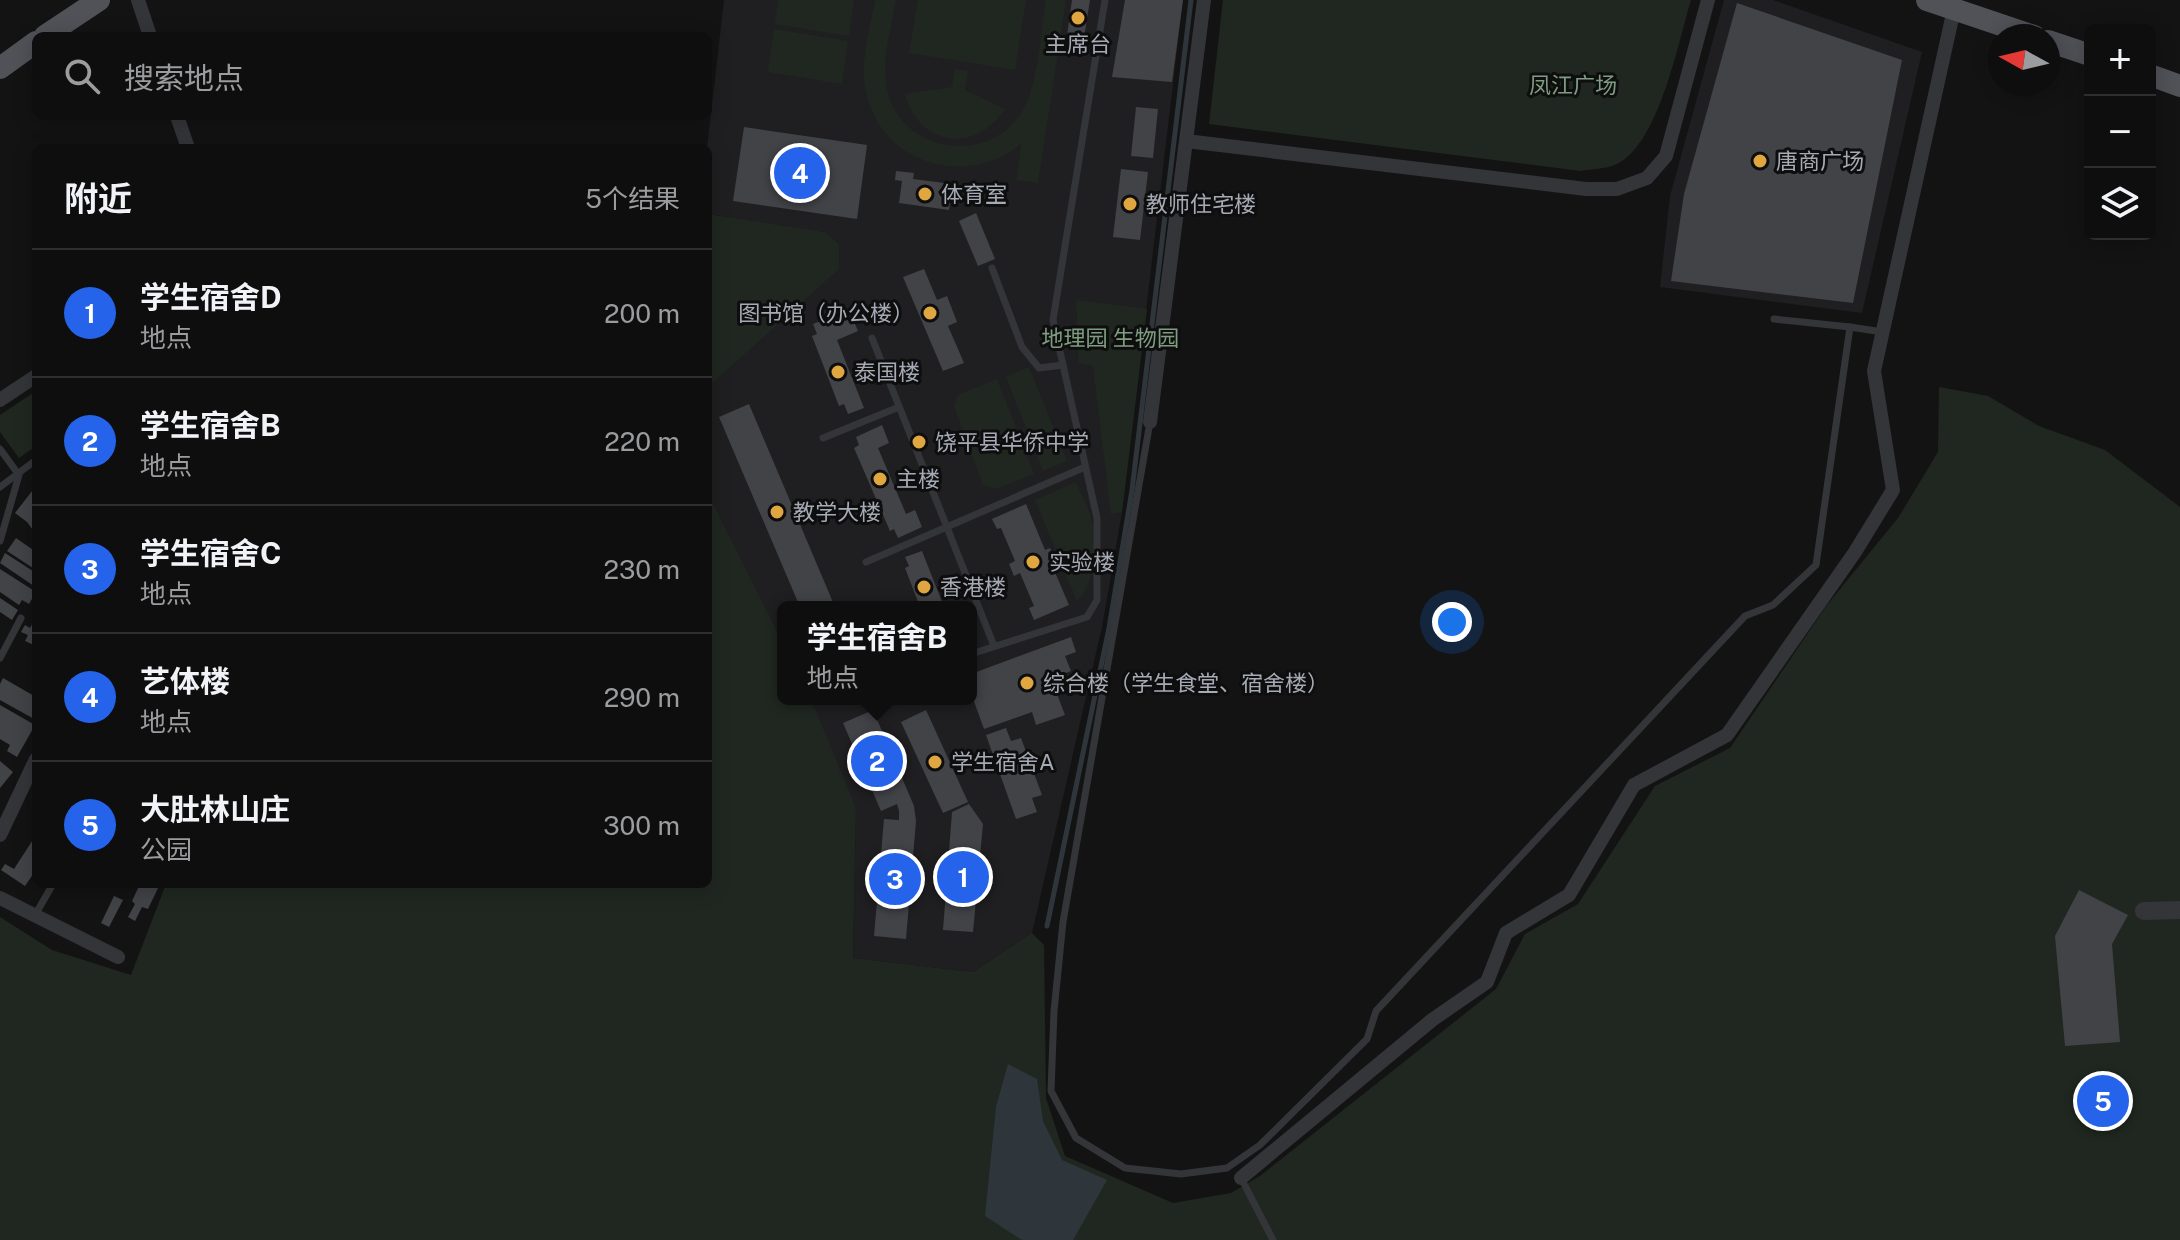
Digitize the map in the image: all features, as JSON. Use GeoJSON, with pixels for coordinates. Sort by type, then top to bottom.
{"type":"FeatureCollection","features":[{"type":"Feature","properties":{"kind":"main road"},"geometry":{"type":"LineString","coordinates":[[50,32],[99,0]]}},
{"type":"Feature","properties":{"kind":"main road"},"geometry":{"type":"LineString","coordinates":[[1927,0],[1998,24]]}},
{"type":"Feature","properties":{"kind":"main road"},"geometry":{"type":"LineString","coordinates":[[0,68],[32,45]]}},
{"type":"Feature","properties":{"kind":"main road"},"geometry":{"type":"LineString","coordinates":[[2060,45],[2084,53]]}},
{"type":"Feature","properties":{"kind":"main road"},"geometry":{"type":"LineString","coordinates":[[2156,77],[2180,86]]}},
{"type":"Feature","properties":{"kind":"street"},"geometry":{"type":"LineString","coordinates":[[138,0],[149,32]]}},
{"type":"Feature","properties":{"kind":"street"},"geometry":{"type":"LineString","coordinates":[[1150,422],[1204,0]]}},
{"type":"Feature","properties":{"kind":"street"},"geometry":{"type":"LineString","coordinates":[[1186,141],[1586,189],[1617,189],[1647,178],[1666,156],[1708,0]]}},
{"type":"Feature","properties":{"kind":"street"},"geometry":{"type":"LineString","coordinates":[[1241,1178],[1432,1020],[1487,982],[1506,933],[1569,895],[1634,785],[1727,735],[1855,552],[1893,490],[1874,371],[1954,9]]}},
{"type":"Feature","properties":{"kind":"street"},"geometry":{"type":"LineString","coordinates":[[178,120],[187,144]]}},
{"type":"Feature","properties":{"kind":"street"},"geometry":{"type":"LineString","coordinates":[[0,400],[32,379]]}},
{"type":"Feature","properties":{"kind":"street"},"geometry":{"type":"LineString","coordinates":[[0,835],[32,767]]}},
{"type":"Feature","properties":{"kind":"street"},"geometry":{"type":"LineString","coordinates":[[0,898],[118,957]]}},
{"type":"Feature","properties":{"kind":"street"},"geometry":{"type":"LineString","coordinates":[[2144,911],[2180,910]]}},
{"type":"Feature","properties":{"kind":"lane"},"geometry":{"type":"LineString","coordinates":[[977,652],[1087,617],[1097,600],[1097,518],[1053,320],[1105,0]]}},
{"type":"Feature","properties":{"kind":"lane"},"geometry":{"type":"LineString","coordinates":[[992,268],[1022,347],[1039,368],[1063,365]]}},
{"type":"Feature","properties":{"kind":"lane"},"geometry":{"type":"LineString","coordinates":[[1774,319],[1883,332]]}},
{"type":"Feature","properties":{"kind":"lane"},"geometry":{"type":"LineString","coordinates":[[1150,422],[1063,922],[1054,1011],[1051,1091],[1076,1138],[1125,1168],[1181,1174],[1227,1168],[1260,1145],[1367,1039],[1376,1011],[1745,616],[1773,605],[1816,565],[1850,327]]}},
{"type":"Feature","properties":{"kind":"lane"},"geometry":{"type":"LineString","coordinates":[[872,338],[976,601]]}},
{"type":"Feature","properties":{"kind":"lane"},"geometry":{"type":"LineString","coordinates":[[823,438],[899,407]]}},
{"type":"Feature","properties":{"kind":"lane"},"geometry":{"type":"LineString","coordinates":[[0,449],[19,475]]}},
{"type":"Feature","properties":{"kind":"lane"},"geometry":{"type":"LineString","coordinates":[[0,487],[32,464]]}},
{"type":"Feature","properties":{"kind":"lane"},"geometry":{"type":"LineString","coordinates":[[866,562],[1085,467]]}},
{"type":"Feature","properties":{"kind":"lane"},"geometry":{"type":"LineString","coordinates":[[0,541],[19,475]]}},
{"type":"Feature","properties":{"kind":"lane"},"geometry":{"type":"LineString","coordinates":[[977,603],[994,646]]}},
{"type":"Feature","properties":{"kind":"lane"},"geometry":{"type":"LineString","coordinates":[[0,658],[21,618]]}},
{"type":"Feature","properties":{"kind":"lane"},"geometry":{"type":"LineString","coordinates":[[35,915],[51,888]]}},
{"type":"Feature","properties":{"kind":"lane"},"geometry":{"type":"LineString","coordinates":[[1241,1178],[1273,1240]]}},
{"type":"Feature","properties":{"kind":"shaded area","name":"饶平县华侨中学"},"geometry":{"type":"Polygon","coordinates":[[[724,0],[1183,0],[1122,512],[1102,627],[1032,933],[973,972],[853,958],[856,808],[807,705],[977,705],[977,601],[777,601],[777,641],[712,503],[712,383],[745,351],[824,232],[712,215],[712,144],[707,144],[724,0]]]}},
{"type":"Feature","properties":{"kind":"shaded area"},"geometry":{"type":"Polygon","coordinates":[[[1724,0],[1773,0],[1922,52],[1862,313],[1660,287],[1670,196],[1724,0]]]}},
{"type":"Feature","properties":{"kind":"shaded area"},"geometry":{"type":"Polygon","coordinates":[[[1008,1064],[1037,1079],[1043,1121],[1062,1160],[1107,1180],[1073,1240],[1022,1240],[985,1216],[996,1107],[1008,1064]]]}},
{"type":"Feature","properties":{"kind":"green space"},"geometry":{"type":"Polygon","coordinates":[[[778,0],[854,0],[849,36],[775,24],[778,0]]]}},
{"type":"Feature","properties":{"kind":"green space"},"geometry":{"type":"Polygon","coordinates":[[[875,0],[896,0],[885,73],[889,97],[899,116],[913,131],[931,141],[950,146],[990,140],[1007,129],[1021,113],[1032,89],[1046,0],[1066,0],[1038,183],[1017,180],[1021,144],[999,158],[976,165],[952,166],[928,162],[907,152],[889,137],[875,117],[864,81],[866,46],[875,0]]]}},
{"type":"Feature","properties":{"kind":"green space"},"geometry":{"type":"Polygon","coordinates":[[[918,0],[1026,0],[1015,70],[909,53],[918,0]]]}},
{"type":"Feature","properties":{"kind":"green space","name":"凤江广场"},"geometry":{"type":"Polygon","coordinates":[[[1223,0],[1691,0],[1664,93],[1642,140],[1628,156],[1612,166],[1581,171],[1209,124],[1223,0]]]}},
{"type":"Feature","properties":{"kind":"green space"},"geometry":{"type":"Polygon","coordinates":[[[774,29],[848,41],[842,84],[768,72],[774,29]]]}},
{"type":"Feature","properties":{"kind":"green space"},"geometry":{"type":"Polygon","coordinates":[[[955,69],[968,71],[965,90],[1005,109],[979,133],[964,138],[935,134],[912,112],[905,94],[952,87],[955,69]]]}},
{"type":"Feature","properties":{"kind":"green space"},"geometry":{"type":"Polygon","coordinates":[[[712,215],[825,232],[839,244],[839,269],[712,383],[712,215]]]}},
{"type":"Feature","properties":{"kind":"green space","name":"地理园 生物园"},"geometry":{"type":"Polygon","coordinates":[[[1076,300],[1147,309],[1122,512],[1111,514],[1093,366],[1079,363],[1076,300]]]}},
{"type":"Feature","properties":{"kind":"green space"},"geometry":{"type":"Polygon","coordinates":[[[1029,367],[1067,461],[1043,471],[1006,377],[1029,367]]]}},
{"type":"Feature","properties":{"kind":"green space"},"geometry":{"type":"Polygon","coordinates":[[[997,379],[1034,474],[996,489],[983,485],[954,406],[958,395],[997,379]]]}},
{"type":"Feature","properties":{"kind":"green space"},"geometry":{"type":"Polygon","coordinates":[[[1939,387],[1988,396],[2039,426],[2105,450],[2180,507],[2180,1240],[0,1240],[0,917],[52,950],[131,975],[164,888],[712,888],[712,502],[777,632],[777,705],[813,705],[856,808],[853,958],[973,972],[1032,933],[1044,945],[1046,1098],[1065,1156],[1173,1203],[1231,1193],[1260,1176],[1496,989],[1525,934],[1578,904],[1655,786],[1730,748],[1827,605],[1898,518],[1938,452],[1939,387]]]}},
{"type":"Feature","properties":{"kind":"green space"},"geometry":{"type":"Polygon","coordinates":[[[32,394],[32,449],[19,458],[0,432],[0,415],[32,394]]]}},
{"type":"Feature","properties":{"kind":"green space"},"geometry":{"type":"Polygon","coordinates":[[[1076,482],[1091,517],[1094,538],[1091,573],[1077,601],[1035,500],[1076,482]]]}},
{"type":"Feature","properties":{"kind":"building","name":"主席台"},"geometry":{"type":"Polygon","coordinates":[[[1072,0],[1090,0],[1084,38],[1067,36],[1072,0]]]}},
{"type":"Feature","properties":{"kind":"building"},"geometry":{"type":"Polygon","coordinates":[[[1125,0],[1183,0],[1172,82],[1112,77],[1125,0]]]}},
{"type":"Feature","properties":{"kind":"building"},"geometry":{"type":"Polygon","coordinates":[[[1737,3],[1902,60],[1853,303],[1671,281],[1684,194],[1737,3]]]}},
{"type":"Feature","properties":{"kind":"building","name":"教师住宅楼"},"geometry":{"type":"Polygon","coordinates":[[[1136,107],[1158,109],[1153,158],[1131,156],[1136,107]]]}},
{"type":"Feature","properties":{"kind":"building"},"geometry":{"type":"Polygon","coordinates":[[[744,127],[867,145],[857,219],[733,201],[744,127]]]}},
{"type":"Feature","properties":{"kind":"building","name":"教师住宅楼"},"geometry":{"type":"Polygon","coordinates":[[[1121,169],[1148,172],[1140,240],[1113,237],[1121,169]]]}},
{"type":"Feature","properties":{"kind":"building","name":"体育室"},"geometry":{"type":"Polygon","coordinates":[[[896,171],[914,173],[913,179],[952,184],[949,210],[899,203],[902,181],[895,180],[896,171]]]}},
{"type":"Feature","properties":{"kind":"building"},"geometry":{"type":"Polygon","coordinates":[[[976,213],[995,259],[978,266],[959,221],[976,213]]]}},
{"type":"Feature","properties":{"kind":"building","name":"图书馆（办公楼）"},"geometry":{"type":"Polygon","coordinates":[[[924,269],[937,300],[947,296],[957,322],[948,326],[964,363],[943,371],[903,277],[924,269]]]}},
{"type":"Feature","properties":{"kind":"building","name":"泰国楼"},"geometry":{"type":"Polygon","coordinates":[[[849,310],[858,331],[837,340],[864,408],[848,414],[844,404],[839,406],[812,336],[817,334],[813,324],[849,310]]]}},
{"type":"Feature","properties":{"kind":"building","name":"教学大楼"},"geometry":{"type":"Polygon","coordinates":[[[749,404],[832,601],[797,601],[719,417],[749,404]]]}},
{"type":"Feature","properties":{"kind":"building","name":"主楼"},"geometry":{"type":"Polygon","coordinates":[[[882,425],[889,443],[878,448],[906,514],[915,510],[922,527],[898,538],[894,529],[890,531],[854,448],[859,445],[856,437],[882,425]]]}},
{"type":"Feature","properties":{"kind":"building"},"geometry":{"type":"Polygon","coordinates":[[[32,491],[32,529],[15,513],[32,491]]]}},
{"type":"Feature","properties":{"kind":"building","name":"实验楼"},"geometry":{"type":"Polygon","coordinates":[[[1026,504],[1045,550],[1050,548],[1055,562],[1051,563],[1069,605],[1034,620],[1029,608],[1034,606],[1020,573],[1014,576],[1009,564],[1015,561],[1001,528],[997,529],[992,519],[1026,504]]]}},
{"type":"Feature","properties":{"kind":"building"},"geometry":{"type":"Polygon","coordinates":[[[16,538],[32,549],[32,567],[7,551],[16,538]]]}},
{"type":"Feature","properties":{"kind":"building","name":"香港楼"},"geometry":{"type":"Polygon","coordinates":[[[922,551],[942,601],[918,601],[905,568],[909,566],[905,557],[922,551]]]}},
{"type":"Feature","properties":{"kind":"building"},"geometry":{"type":"Polygon","coordinates":[[[5,553],[32,570],[32,585],[0,563],[5,553]]]}},
{"type":"Feature","properties":{"kind":"building"},"geometry":{"type":"Polygon","coordinates":[[[0,569],[32,589],[32,599],[29,604],[22,600],[19,605],[0,592],[0,569]]]}},
{"type":"Feature","properties":{"kind":"building"},"geometry":{"type":"Polygon","coordinates":[[[0,598],[18,610],[12,620],[0,612],[0,598]]]}},
{"type":"Feature","properties":{"kind":"building"},"geometry":{"type":"Polygon","coordinates":[[[32,624],[32,644],[25,641],[28,635],[21,632],[25,625],[30,628],[32,624]]]}},
{"type":"Feature","properties":{"kind":"building","name":"综合楼（学生食堂、宿舍楼）"},"geometry":{"type":"Polygon","coordinates":[[[1071,637],[1076,652],[1065,656],[1071,671],[1061,675],[1067,690],[1057,694],[1065,715],[1036,725],[1032,712],[984,729],[975,705],[977,672],[1071,637]]]}},
{"type":"Feature","properties":{"kind":"building"},"geometry":{"type":"Polygon","coordinates":[[[3,678],[32,695],[32,718],[0,700],[3,678]]]}},
{"type":"Feature","properties":{"kind":"building"},"geometry":{"type":"Polygon","coordinates":[[[0,705],[32,723],[32,730],[17,757],[7,751],[10,745],[0,739],[0,705]]]}},
{"type":"Feature","properties":{"kind":"building"},"geometry":{"type":"Polygon","coordinates":[[[873,710],[914,806],[916,821],[906,939],[874,936],[884,819],[899,820],[899,811],[897,804],[881,811],[843,723],[873,710]]]}},
{"type":"Feature","properties":{"kind":"building","name":"学生宿舍A"},"geometry":{"type":"Polygon","coordinates":[[[926,710],[968,802],[943,813],[901,722],[926,710]]]}},
{"type":"Feature","properties":{"kind":"building"},"geometry":{"type":"Polygon","coordinates":[[[1006,728],[1011,741],[1021,738],[1042,795],[1032,798],[1037,812],[1016,819],[986,735],[1006,728]]]}},
{"type":"Feature","properties":{"kind":"building"},"geometry":{"type":"Polygon","coordinates":[[[0,761],[13,772],[0,788],[0,761]]]}},
{"type":"Feature","properties":{"kind":"building"},"geometry":{"type":"Polygon","coordinates":[[[969,804],[983,824],[973,932],[943,930],[952,812],[969,804]]]}},
{"type":"Feature","properties":{"kind":"building"},"geometry":{"type":"Polygon","coordinates":[[[32,841],[32,876],[25,886],[1,870],[5,864],[14,869],[32,841]]]}},
{"type":"Feature","properties":{"kind":"building"},"geometry":{"type":"Polygon","coordinates":[[[138,888],[158,888],[148,909],[142,907],[135,921],[128,917],[135,904],[132,901],[138,888]]]}},
{"type":"Feature","properties":{"kind":"building"},"geometry":{"type":"Polygon","coordinates":[[[2079,890],[2128,915],[2112,944],[2120,1042],[2065,1046],[2055,936],[2079,890]]]}},
{"type":"Feature","properties":{"kind":"building"},"geometry":{"type":"Polygon","coordinates":[[[114,896],[123,900],[109,927],[101,923],[114,896]]]}},
{"type":"Feature","properties":{"kind":"waterway"},"geometry":{"type":"LineString","coordinates":[[1047,926],[1109,628],[1132,490],[1191,0]]}},
{"type":"Feature","properties":{"kind":"place","name":"主席台"},"geometry":{"type":"Point","coordinates":[1078,18]}},
{"type":"Feature","properties":{"kind":"place","name":"唐商广场"},"geometry":{"type":"Point","coordinates":[1760,161]}},
{"type":"Feature","properties":{"kind":"place","name":"艺体楼"},"geometry":{"type":"Point","coordinates":[800,173]}},
{"type":"Feature","properties":{"kind":"place","name":"体育室"},"geometry":{"type":"Point","coordinates":[925,194]}},
{"type":"Feature","properties":{"kind":"place","name":"教师住宅楼"},"geometry":{"type":"Point","coordinates":[1130,204]}},
{"type":"Feature","properties":{"kind":"place","name":"图书馆（办公楼）"},"geometry":{"type":"Point","coordinates":[930,313]}},
{"type":"Feature","properties":{"kind":"place","name":"泰国楼"},"geometry":{"type":"Point","coordinates":[838,372]}},
{"type":"Feature","properties":{"kind":"place","name":"饶平县华侨中学"},"geometry":{"type":"Point","coordinates":[919,442]}},
{"type":"Feature","properties":{"kind":"place","name":"主楼"},"geometry":{"type":"Point","coordinates":[880,479]}},
{"type":"Feature","properties":{"kind":"place","name":"教学大楼"},"geometry":{"type":"Point","coordinates":[777,512]}},
{"type":"Feature","properties":{"kind":"place","name":"实验楼"},"geometry":{"type":"Point","coordinates":[1033,562]}},
{"type":"Feature","properties":{"kind":"place","name":"香港楼"},"geometry":{"type":"Point","coordinates":[924,587]}},
{"type":"Feature","properties":{"kind":"place","name":"综合楼（学生食堂、宿舍楼）"},"geometry":{"type":"Point","coordinates":[1027,683]}},
{"type":"Feature","properties":{"kind":"place","name":"学生宿舍B"},"geometry":{"type":"Point","coordinates":[877,761]}},
{"type":"Feature","properties":{"kind":"place","name":"学生宿舍A"},"geometry":{"type":"Point","coordinates":[935,762]}},
{"type":"Feature","properties":{"kind":"place","name":"学生宿舍D"},"geometry":{"type":"Point","coordinates":[963,877]}},
{"type":"Feature","properties":{"kind":"place","name":"学生宿舍C"},"geometry":{"type":"Point","coordinates":[895,879]}},
{"type":"Feature","properties":{"kind":"place","name":"大肚林山庄"},"geometry":{"type":"Point","coordinates":[2103,1101]}}]}
